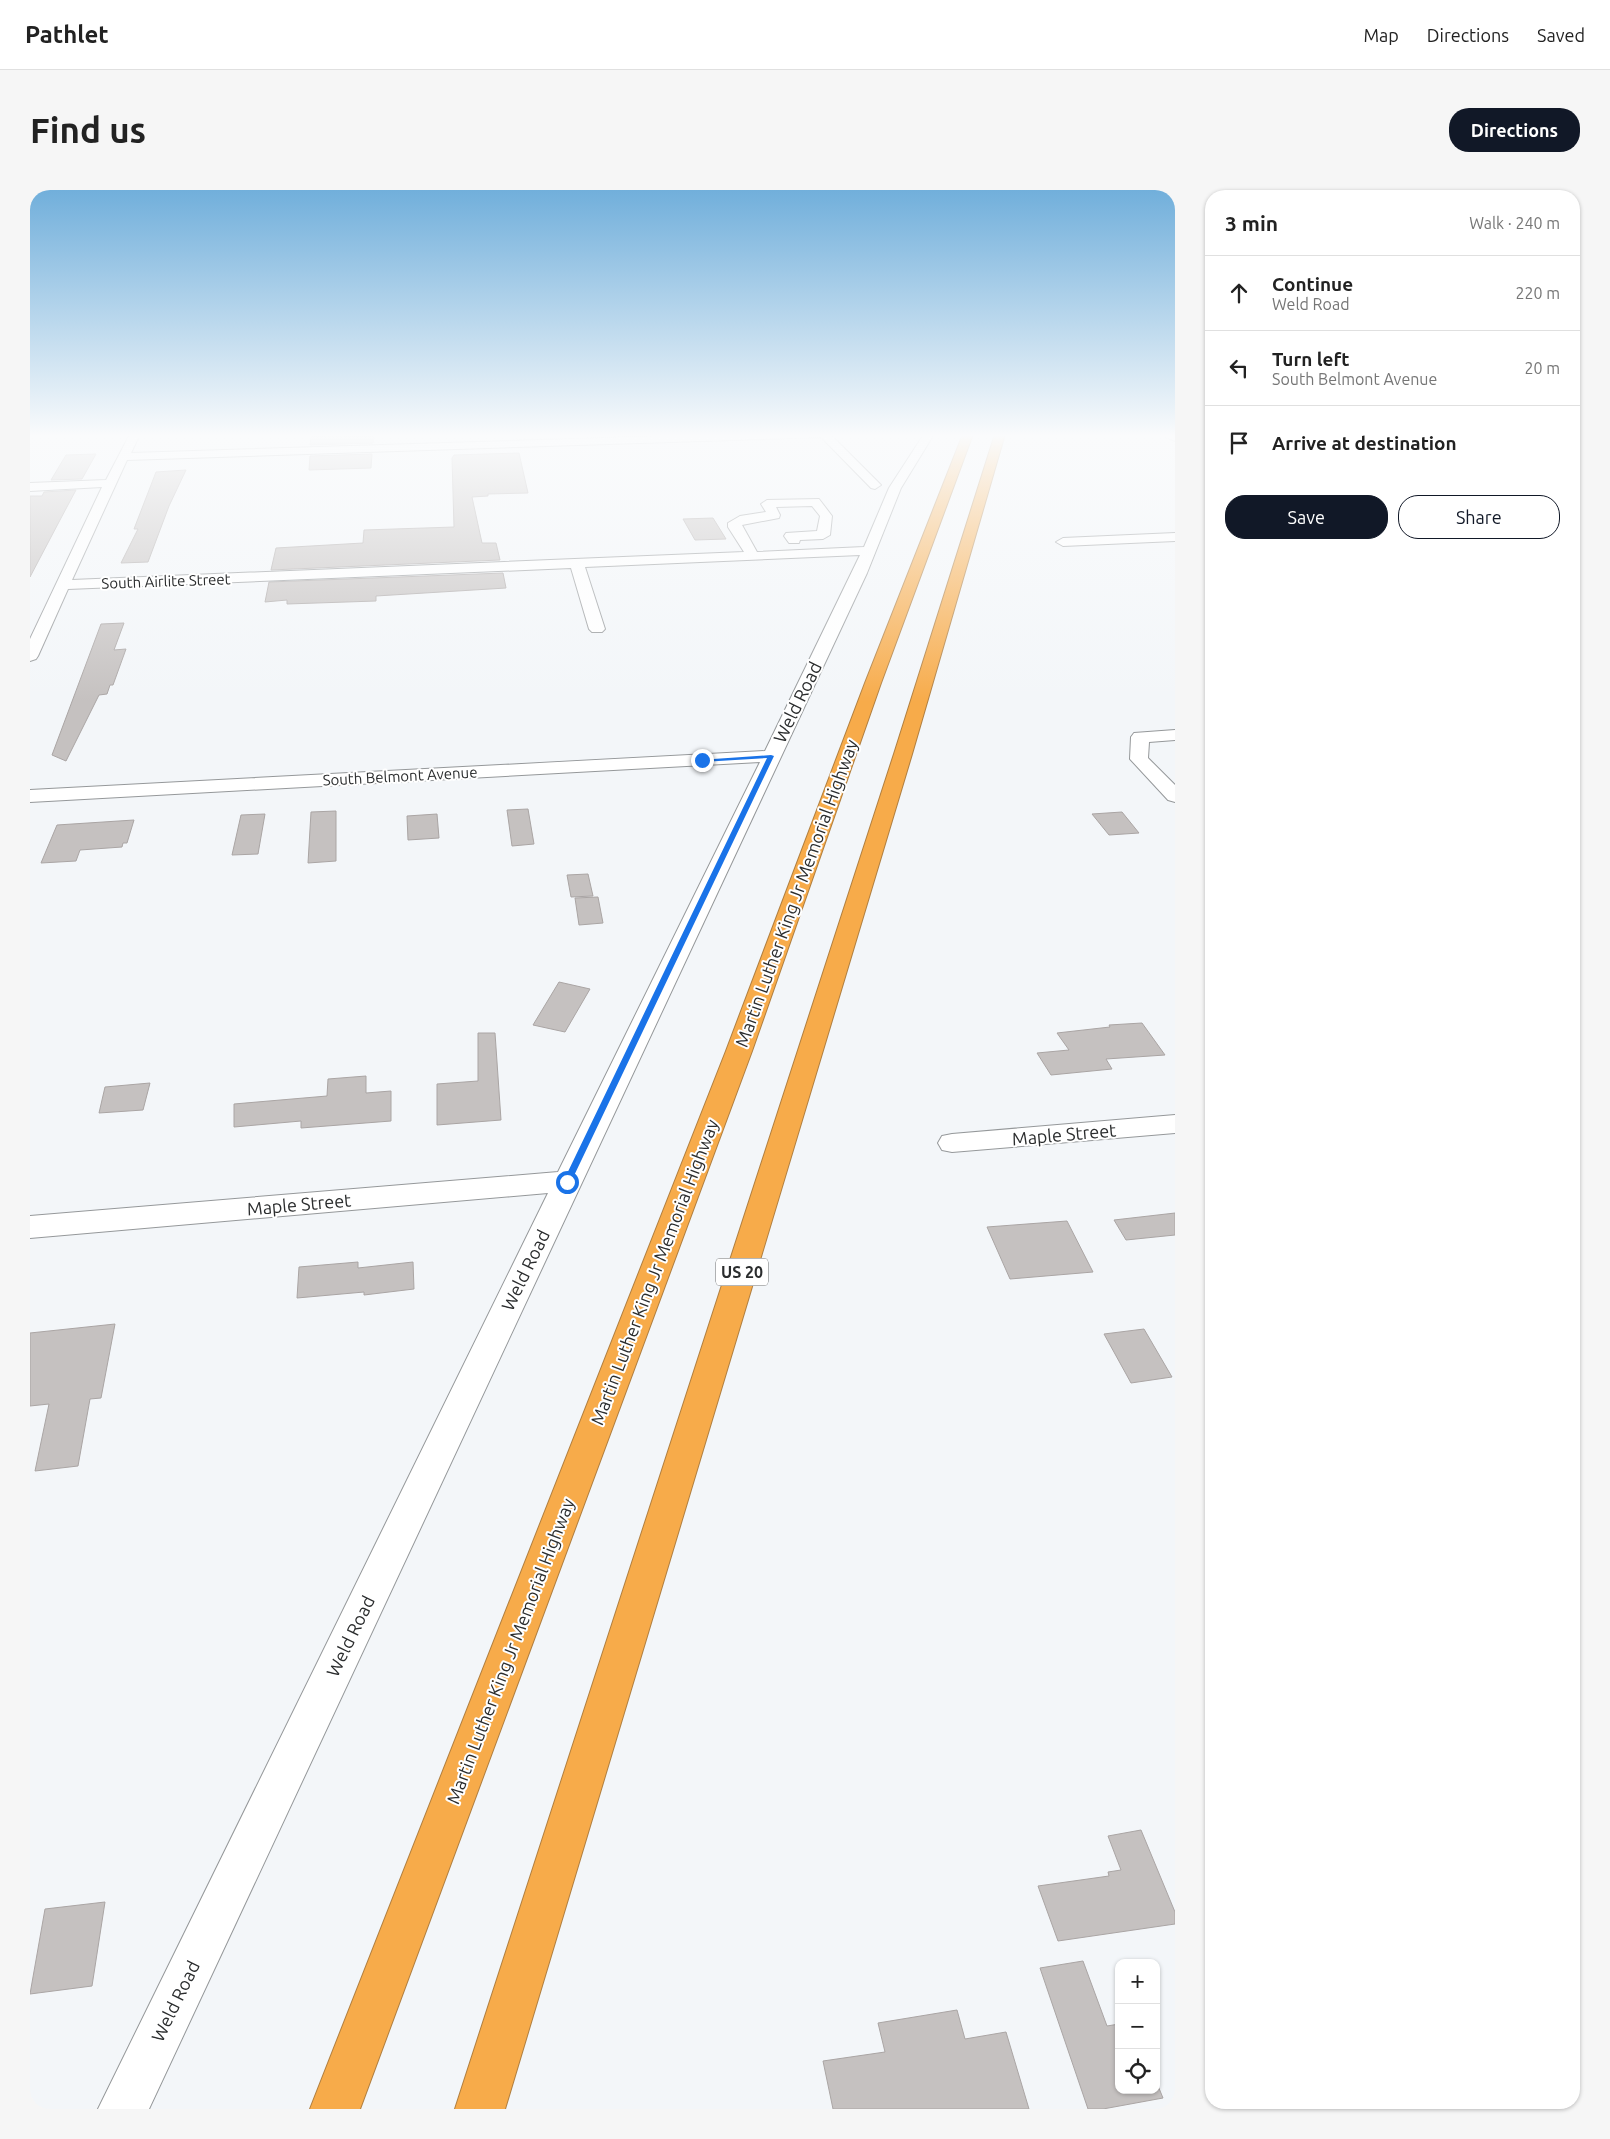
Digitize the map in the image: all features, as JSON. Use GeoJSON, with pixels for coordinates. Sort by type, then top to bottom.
{"type":"FeatureCollection","features":[{"type":"Feature","properties":{"kind":"highway","name":"Martin Luther King Jr Memorial Highway"},"geometry":{"type":"LineString","coordinates":[[335,2109],[738,1051],[934,524]]}},
{"type":"Feature","properties":{"kind":"highway","name":"US 20"},"geometry":{"type":"LineString","coordinates":[[480,2109],[900,764],[973,524]]}},
{"type":"Feature","properties":{"kind":"street"},"geometry":{"type":"LineString","coordinates":[[30,656],[91,524]]}},
{"type":"Feature","properties":{"kind":"street"},"geometry":{"type":"LineString","coordinates":[[735,524],[735,527],[753,556]]}},
{"type":"Feature","properties":{"kind":"street"},"geometry":{"type":"LineString","coordinates":[[781,524],[803,554]]}},
{"type":"Feature","properties":{"kind":"street"},"geometry":{"type":"LineString","coordinates":[[791,536],[823,535],[825,524]]}},
{"type":"Feature","properties":{"kind":"street","name":"Weld Road"},"geometry":{"type":"LineString","coordinates":[[123,2109],[869,551],[880,524]]}},
{"type":"Feature","properties":{"kind":"street"},"geometry":{"type":"LineString","coordinates":[[1062,542],[1175,537]]}},
{"type":"Feature","properties":{"kind":"street","name":"South Airlite Street"},"geometry":{"type":"LineString","coordinates":[[62,585],[869,551]]}},
{"type":"Feature","properties":{"kind":"street"},"geometry":{"type":"LineString","coordinates":[[577,564],[597,629]]}},
{"type":"Feature","properties":{"kind":"street"},"geometry":{"type":"LineString","coordinates":[[1175,735],[1140,738],[1139,759],[1175,796]]}},
{"type":"Feature","properties":{"kind":"street","name":"South Belmont Avenue"},"geometry":{"type":"LineString","coordinates":[[30,796],[771,756]]}},
{"type":"Feature","properties":{"kind":"street","name":"Maple Street"},"geometry":{"type":"LineString","coordinates":[[952,1143],[1175,1124]]}},
{"type":"Feature","properties":{"kind":"street","name":"Maple Street"},"geometry":{"type":"LineString","coordinates":[[30,1227],[567,1182]]}},
{"type":"Feature","properties":{"kind":"building"},"geometry":{"type":"Polygon","coordinates":[[[30,524],[58,524],[30,577],[30,524]]]}},
{"type":"Feature","properties":{"kind":"building"},"geometry":{"type":"Polygon","coordinates":[[[136,524],[162,524],[148,562],[121,563],[138,529],[134,529],[136,524]]]}},
{"type":"Feature","properties":{"kind":"building"},"geometry":{"type":"Polygon","coordinates":[[[454,524],[478,524],[482,543],[496,543],[500,560],[271,570],[276,548],[363,543],[364,530],[454,527],[454,524]]]}},
{"type":"Feature","properties":{"kind":"building"},"geometry":{"type":"Polygon","coordinates":[[[686,524],[716,524],[726,539],[695,540],[686,524]]]}},
{"type":"Feature","properties":{"kind":"building"},"geometry":{"type":"Polygon","coordinates":[[[503,573],[506,588],[376,596],[376,601],[287,604],[287,600],[265,602],[269,582],[503,573]]]}},
{"type":"Feature","properties":{"kind":"building"},"geometry":{"type":"Polygon","coordinates":[[[124,623],[114,650],[126,649],[113,685],[110,685],[107,694],[99,695],[66,761],[52,755],[101,624],[124,623]]]}},
{"type":"Feature","properties":{"kind":"building"},"geometry":{"type":"Polygon","coordinates":[[[528,809],[534,844],[512,846],[507,810],[528,809]]]}},
{"type":"Feature","properties":{"kind":"building"},"geometry":{"type":"Polygon","coordinates":[[[336,811],[336,861],[308,863],[311,812],[336,811]]]}},
{"type":"Feature","properties":{"kind":"building"},"geometry":{"type":"Polygon","coordinates":[[[1122,812],[1139,833],[1109,835],[1092,814],[1122,812]]]}},
{"type":"Feature","properties":{"kind":"building"},"geometry":{"type":"Polygon","coordinates":[[[265,814],[258,854],[232,855],[241,815],[265,814]]]}},
{"type":"Feature","properties":{"kind":"building"},"geometry":{"type":"Polygon","coordinates":[[[437,814],[439,838],[408,840],[407,816],[437,814]]]}},
{"type":"Feature","properties":{"kind":"building"},"geometry":{"type":"Polygon","coordinates":[[[134,820],[127,843],[123,843],[122,847],[80,850],[76,861],[41,863],[57,825],[134,820]]]}},
{"type":"Feature","properties":{"kind":"building"},"geometry":{"type":"Polygon","coordinates":[[[588,874],[593,896],[571,897],[567,875],[588,874]]]}},
{"type":"Feature","properties":{"kind":"building"},"geometry":{"type":"Polygon","coordinates":[[[598,897],[603,923],[579,925],[575,898],[598,897]]]}},
{"type":"Feature","properties":{"kind":"building"},"geometry":{"type":"Polygon","coordinates":[[[559,982],[590,989],[565,1032],[533,1025],[559,982]]]}},
{"type":"Feature","properties":{"kind":"building"},"geometry":{"type":"Polygon","coordinates":[[[1142,1023],[1165,1055],[1106,1059],[1112,1069],[1051,1075],[1037,1053],[1069,1050],[1057,1033],[1110,1027],[1109,1025],[1142,1023]]]}},
{"type":"Feature","properties":{"kind":"building"},"geometry":{"type":"Polygon","coordinates":[[[478,1033],[495,1033],[501,1120],[437,1125],[437,1084],[478,1081],[478,1033]]]}},
{"type":"Feature","properties":{"kind":"building"},"geometry":{"type":"Polygon","coordinates":[[[366,1076],[366,1093],[391,1091],[391,1121],[301,1128],[301,1121],[234,1127],[234,1104],[327,1096],[328,1079],[366,1076]]]}},
{"type":"Feature","properties":{"kind":"building"},"geometry":{"type":"Polygon","coordinates":[[[150,1083],[143,1110],[99,1113],[105,1087],[150,1083]]]}},
{"type":"Feature","properties":{"kind":"building"},"geometry":{"type":"Polygon","coordinates":[[[1175,1213],[1175,1235],[1126,1240],[1114,1220],[1175,1213]]]}},
{"type":"Feature","properties":{"kind":"building"},"geometry":{"type":"Polygon","coordinates":[[[1067,1221],[1093,1272],[1010,1279],[987,1227],[1067,1221]]]}},
{"type":"Feature","properties":{"kind":"building"},"geometry":{"type":"Polygon","coordinates":[[[358,1262],[358,1268],[413,1262],[414,1289],[364,1295],[364,1292],[297,1298],[299,1267],[358,1262]]]}},
{"type":"Feature","properties":{"kind":"building"},"geometry":{"type":"Polygon","coordinates":[[[115,1324],[101,1398],[90,1399],[78,1466],[35,1471],[49,1404],[30,1406],[30,1333],[115,1324]]]}},
{"type":"Feature","properties":{"kind":"building"},"geometry":{"type":"Polygon","coordinates":[[[1144,1329],[1172,1377],[1131,1383],[1104,1334],[1144,1329]]]}},
{"type":"Feature","properties":{"kind":"building"},"geometry":{"type":"Polygon","coordinates":[[[1141,1830],[1175,1912],[1175,1924],[1058,1941],[1038,1886],[1109,1876],[1108,1872],[1121,1870],[1108,1836],[1141,1830]]]}},
{"type":"Feature","properties":{"kind":"building"},"geometry":{"type":"Polygon","coordinates":[[[105,1902],[92,1986],[30,1994],[45,1909],[105,1902]]]}},
{"type":"Feature","properties":{"kind":"building"},"geometry":{"type":"Polygon","coordinates":[[[1083,1961],[1107,2026],[1115,2025],[1115,2094],[1160,2094],[1160,2091],[1163,2098],[1103,2109],[1088,2109],[1040,1968],[1083,1961]]]}},
{"type":"Feature","properties":{"kind":"building"},"geometry":{"type":"Polygon","coordinates":[[[957,2010],[965,2039],[1006,2032],[1029,2109],[833,2109],[823,2061],[885,2052],[878,2023],[957,2010]]]}},
{"type":"Feature","properties":{"kind":"route"},"geometry":{"type":"LineString","coordinates":[[567,1182],[771,756],[702,760]]}}]}
